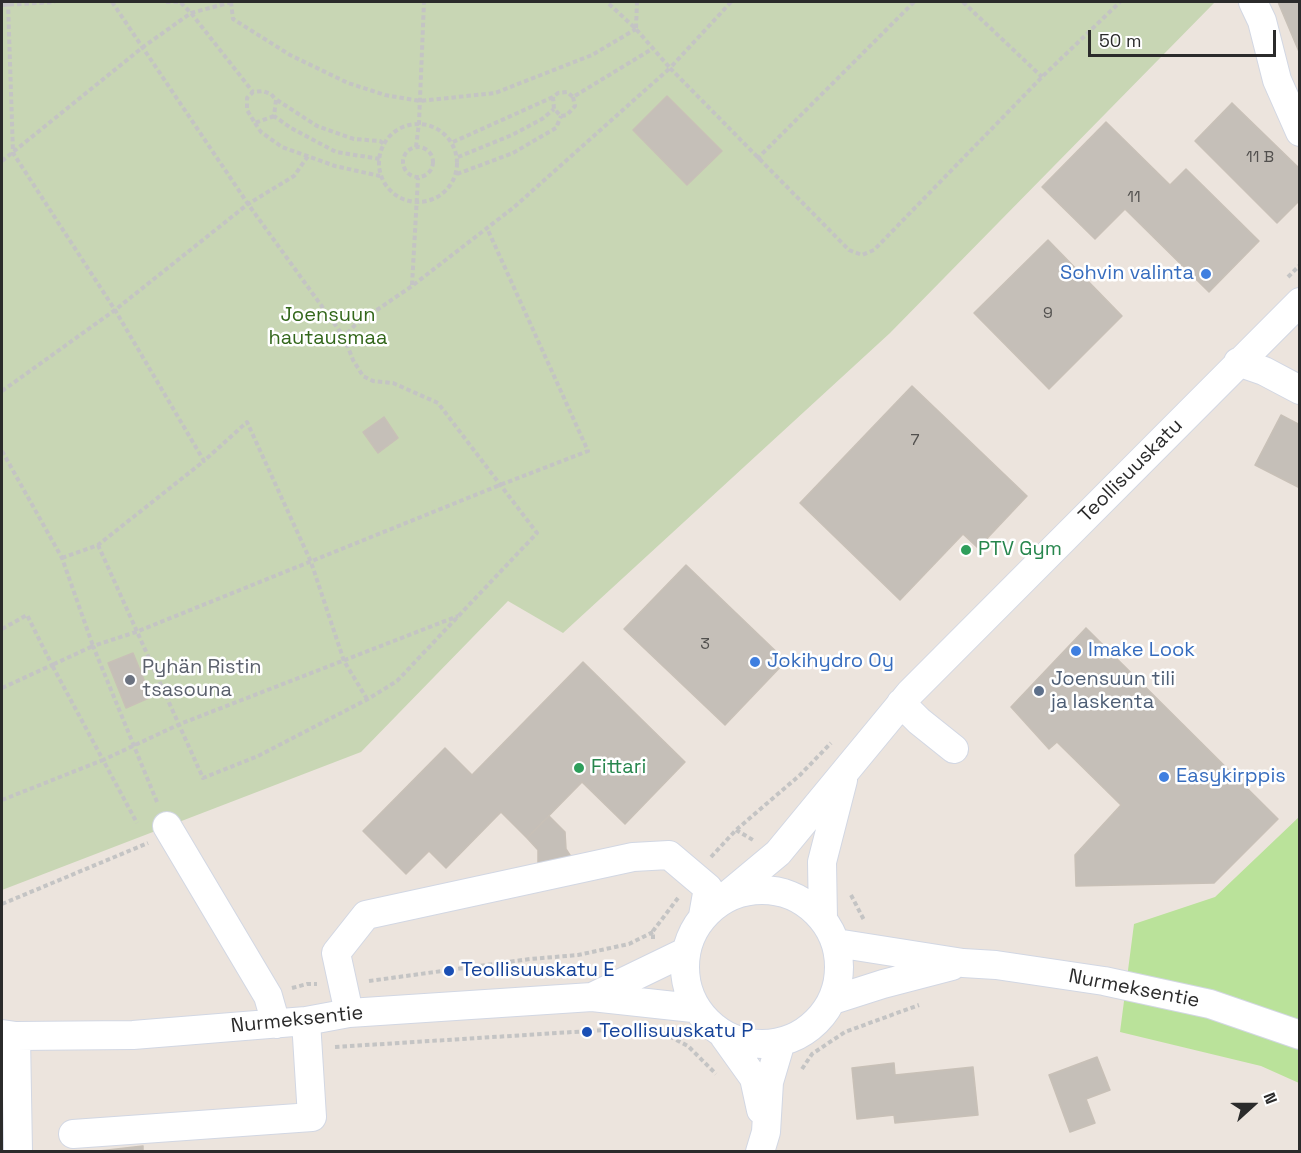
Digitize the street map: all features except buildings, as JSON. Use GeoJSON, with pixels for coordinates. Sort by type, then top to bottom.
{"type":"FeatureCollection","features":[{"type":"Feature","properties":{"kind":"street"},"geometry":{"type":"LineString","coordinates":[[1253,2],[1262,21],[1277,80],[1299,132]]}},
{"type":"Feature","properties":{"kind":"street","name":"Teollisuuskatu"},"geometry":{"type":"LineString","coordinates":[[714,907],[778,853],[902,703],[1299,302]]}},
{"type":"Feature","properties":{"kind":"street"},"geometry":{"type":"LineString","coordinates":[[1238,362],[1264,371],[1299,390]]}},
{"type":"Feature","properties":{"kind":"street"},"geometry":{"type":"LineString","coordinates":[[902,703],[919,721],[954,750]]}},
{"type":"Feature","properties":{"kind":"street","name":"Teollisuuskatu"},"geometry":{"type":"LineString","coordinates":[[830,931],[822,862],[844,775]]}},
{"type":"Feature","properties":{"kind":"street"},"geometry":{"type":"LineString","coordinates":[[167,826],[268,996],[276,1024]]}},
{"type":"Feature","properties":{"kind":"street"},"geometry":{"type":"LineString","coordinates":[[349,1013],[336,954],[366,915],[633,857],[669,855],[708,888],[714,907]]}},
{"type":"Feature","properties":{"kind":"street"},"geometry":{"type":"LineString","coordinates":[[724,1036],[750,1045],[780,1045],[809,1030],[833,1000],[840,973],[830,931],[797,898],[764,889],[737,893],[714,907],[685,952],[684,969],[693,1008],[724,1036],[761,1080]]}},
{"type":"Feature","properties":{"kind":"street","name":"Nurmeksentie"},"geometry":{"type":"LineString","coordinates":[[830,931],[963,963],[996,965],[1104,981],[1210,1004],[1299,1035]]}},
{"type":"Feature","properties":{"kind":"street","name":"Nurmeksentie"},"geometry":{"type":"LineString","coordinates":[[592,997],[685,952]]}},
{"type":"Feature","properties":{"kind":"street","name":"Nurmeksentie"},"geometry":{"type":"LineString","coordinates":[[833,1000],[963,963]]}},
{"type":"Feature","properties":{"kind":"street","name":"Nurmeksentie"},"geometry":{"type":"LineString","coordinates":[[8,1035],[133,1035],[276,1024],[306,1035],[349,1013],[592,997],[693,1008]]}},
{"type":"Feature","properties":{"kind":"street"},"geometry":{"type":"LineString","coordinates":[[8,1035],[18,1152]]}},
{"type":"Feature","properties":{"kind":"street"},"geometry":{"type":"LineString","coordinates":[[73,1134],[312,1117],[306,1035]]}},
{"type":"Feature","properties":{"kind":"street"},"geometry":{"type":"LineString","coordinates":[[763,1142],[761,1080],[780,1045]]}},
{"type":"Feature","properties":{"kind":"path"},"geometry":{"type":"LineString","coordinates":[[2,5],[55,2]]}},
{"type":"Feature","properties":{"kind":"path"},"geometry":{"type":"LineString","coordinates":[[98,545],[203,778],[258,756],[368,699],[397,681],[537,533],[438,403],[393,383],[373,381],[363,376],[353,360],[344,337],[248,204],[112,2]]}},
{"type":"Feature","properties":{"kind":"path"},"geometry":{"type":"LineString","coordinates":[[166,2],[180,2],[191,13],[253,92]]}},
{"type":"Feature","properties":{"kind":"path"},"geometry":{"type":"LineString","coordinates":[[2,161],[143,47],[191,13],[232,2],[233,19],[290,56],[348,83],[385,95],[420,101],[495,93],[592,56],[636,29]]}},
{"type":"Feature","properties":{"kind":"path"},"geometry":{"type":"LineString","coordinates":[[416,147],[424,2]]}},
{"type":"Feature","properties":{"kind":"path"},"geometry":{"type":"LineString","coordinates":[[607,2],[636,29],[652,49],[757,159],[849,250],[862,255],[874,250],[1042,77],[1120,2]]}},
{"type":"Feature","properties":{"kind":"path"},"geometry":{"type":"LineString","coordinates":[[636,29],[637,2]]}},
{"type":"Feature","properties":{"kind":"path"},"geometry":{"type":"LineString","coordinates":[[344,337],[355,325],[412,286],[513,208],[670,68],[731,2]]}},
{"type":"Feature","properties":{"kind":"path"},"geometry":{"type":"LineString","coordinates":[[757,159],[914,2]]}},
{"type":"Feature","properties":{"kind":"path"},"geometry":{"type":"LineString","coordinates":[[963,2],[1042,77]]}},
{"type":"Feature","properties":{"kind":"path"},"geometry":{"type":"LineString","coordinates":[[8,3],[13,153],[115,310],[204,461]]}},
{"type":"Feature","properties":{"kind":"path"},"geometry":{"type":"LineString","coordinates":[[573,97],[652,49]]}},
{"type":"Feature","properties":{"kind":"path"},"geometry":{"type":"LineString","coordinates":[[380,176],[335,166],[282,147],[261,132],[247,110],[248,98],[253,92],[263,90],[317,126],[354,139],[380,141],[384,144]]}},
{"type":"Feature","properties":{"kind":"path"},"geometry":{"type":"LineString","coordinates":[[453,142],[558,93],[567,92],[573,97],[575,106],[567,115],[561,116]]}},
{"type":"Feature","properties":{"kind":"path"},"geometry":{"type":"LineString","coordinates":[[553,97],[554,109],[561,116]]}},
{"type":"Feature","properties":{"kind":"path"},"geometry":{"type":"LineString","coordinates":[[274,116],[276,100]]}},
{"type":"Feature","properties":{"kind":"path"},"geometry":{"type":"LineString","coordinates":[[458,157],[512,135],[542,119],[554,109]]}},
{"type":"Feature","properties":{"kind":"path"},"geometry":{"type":"LineString","coordinates":[[255,123],[274,116]]}},
{"type":"Feature","properties":{"kind":"path"},"geometry":{"type":"LineString","coordinates":[[274,116],[291,128],[336,152],[380,159]]}},
{"type":"Feature","properties":{"kind":"path"},"geometry":{"type":"LineString","coordinates":[[457,174],[513,153],[556,128],[561,116]]}},
{"type":"Feature","properties":{"kind":"path"},"geometry":{"type":"LineString","coordinates":[[419,123],[441,131],[453,142],[458,157],[457,174],[438,197],[417,201],[406,200],[387,187],[380,176],[380,159],[384,144],[391,133],[405,125],[419,123]]}},
{"type":"Feature","properties":{"kind":"path"},"geometry":{"type":"LineString","coordinates":[[416,147],[424,148],[433,159],[432,170],[418,178],[410,175],[403,164],[408,150],[416,147]]}},
{"type":"Feature","properties":{"kind":"path"},"geometry":{"type":"LineString","coordinates":[[2,391],[115,310],[248,204],[294,176],[308,156]]}},
{"type":"Feature","properties":{"kind":"path"},"geometry":{"type":"LineString","coordinates":[[412,286],[418,178]]}},
{"type":"Feature","properties":{"kind":"path"},"geometry":{"type":"LineString","coordinates":[[2,688],[93,646],[136,632],[500,485],[588,452],[487,228]]}},
{"type":"Feature","properties":{"kind":"path"},"geometry":{"type":"LineString","coordinates":[[62,558],[98,545],[204,461],[247,422],[311,562],[344,661],[368,699]]}},
{"type":"Feature","properties":{"kind":"path"},"geometry":{"type":"LineString","coordinates":[[2,452],[62,558],[93,646],[167,826],[156,839],[2,904]]}},
{"type":"Feature","properties":{"kind":"path"},"geometry":{"type":"LineString","coordinates":[[2,629],[27,615],[137,823]]}},
{"type":"Feature","properties":{"kind":"path"},"geometry":{"type":"LineString","coordinates":[[2,800],[103,760],[180,724],[460,616]]}},
{"type":"Feature","properties":{"kind":"path"},"geometry":{"type":"LineString","coordinates":[[736,830],[778,853]]}},
{"type":"Feature","properties":{"kind":"path"},"geometry":{"type":"LineString","coordinates":[[851,888],[852,899],[864,920],[872,921]]}},
{"type":"Feature","properties":{"kind":"path"},"geometry":{"type":"LineString","coordinates":[[657,1030],[688,1046],[722,1080],[795,1078],[812,1054],[845,1032],[924,1003]]}},
{"type":"Feature","properties":{"kind":"path"},"geometry":{"type":"LineString","coordinates":[[306,1035],[630,1029]]}},
{"type":"Feature","properties":{"kind":"green space","name":"Joensuun hautausmaa"},"geometry":{"type":"Polygon","coordinates":[[[2,2],[1215,2],[890,333],[563,633],[508,601],[361,752],[2,890],[2,2]]]}},
{"type":"Feature","properties":{"kind":"green space"},"geometry":{"type":"Polygon","coordinates":[[[1299,817],[1299,1083],[1261,1066],[1120,1032],[1134,924],[1215,897],[1299,817]]]}},
{"type":"Feature","properties":{"kind":"place","name":"Sohvin valinta"},"geometry":{"type":"Point","coordinates":[1206,274]}},
{"type":"Feature","properties":{"kind":"place","name":"PTV Gym"},"geometry":{"type":"Point","coordinates":[966,550]}},
{"type":"Feature","properties":{"kind":"place","name":"Imake Look"},"geometry":{"type":"Point","coordinates":[1076,651]}},
{"type":"Feature","properties":{"kind":"place","name":"Jokihydro Oy"},"geometry":{"type":"Point","coordinates":[755,662]}},
{"type":"Feature","properties":{"kind":"place","name":"Pyhän Ristin tsasouna"},"geometry":{"type":"Point","coordinates":[130,680]}},
{"type":"Feature","properties":{"kind":"place","name":"Joensuun tili ja laskenta"},"geometry":{"type":"Point","coordinates":[1039,691]}},
{"type":"Feature","properties":{"kind":"place","name":"Fittari"},"geometry":{"type":"Point","coordinates":[579,768]}},
{"type":"Feature","properties":{"kind":"place","name":"Easykirppis"},"geometry":{"type":"Point","coordinates":[1164,777]}},
{"type":"Feature","properties":{"kind":"place","name":"Teollisuuskatu E"},"geometry":{"type":"Point","coordinates":[449,971]}},
{"type":"Feature","properties":{"kind":"place","name":"Teollisuuskatu P"},"geometry":{"type":"Point","coordinates":[587,1032]}}]}
